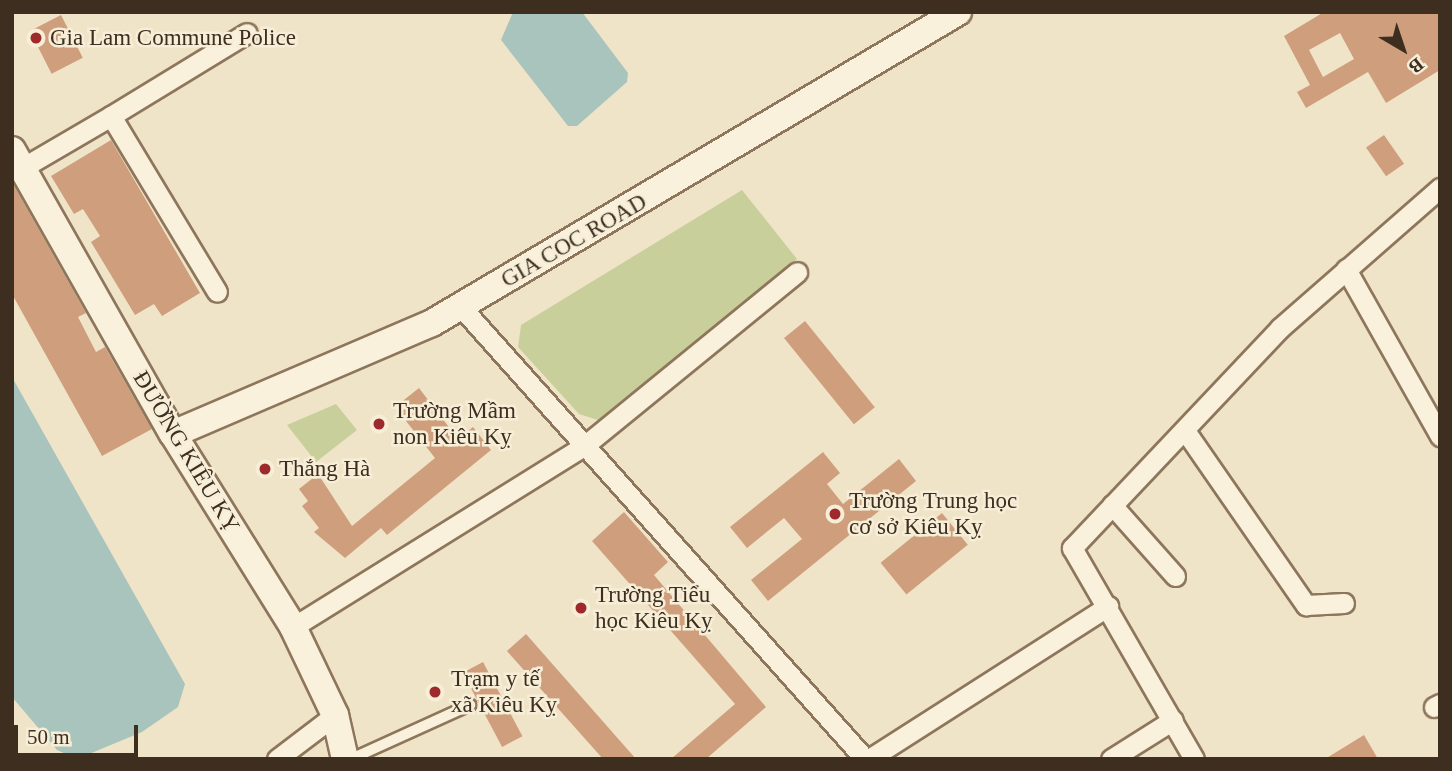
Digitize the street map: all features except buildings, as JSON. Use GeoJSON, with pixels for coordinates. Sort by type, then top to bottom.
{"type":"FeatureCollection","features":[{"type":"Feature","properties":{"kind":"street","name":"GIA COC ROAD"},"geometry":{"type":"LineString","coordinates":[[173,434],[461,307],[943,16]]}},
{"type":"Feature","properties":{"kind":"street"},"geometry":{"type":"LineString","coordinates":[[17,159],[111,116],[247,33]]}},
{"type":"Feature","properties":{"kind":"street"},"geometry":{"type":"LineString","coordinates":[[111,116],[217,292]]}},
{"type":"Feature","properties":{"kind":"street","name":"ĐƯỜNG KIÊU KỴ"},"geometry":{"type":"LineString","coordinates":[[17,159],[173,434],[293,627],[335,715],[345,759]]}},
{"type":"Feature","properties":{"kind":"street"},"geometry":{"type":"LineString","coordinates":[[1194,759],[1108,606],[1072,548],[1186,432],[1280,328],[1440,188]]}},
{"type":"Feature","properties":{"kind":"street"},"geometry":{"type":"LineString","coordinates":[[1346,269],[1440,436]]}},
{"type":"Feature","properties":{"kind":"street"},"geometry":{"type":"LineString","coordinates":[[293,627],[584,446],[797,272]]}},
{"type":"Feature","properties":{"kind":"street"},"geometry":{"type":"LineString","coordinates":[[461,307],[867,759],[1108,606]]}},
{"type":"Feature","properties":{"kind":"street"},"geometry":{"type":"LineString","coordinates":[[1186,432],[1306,604],[1344,603]]}},
{"type":"Feature","properties":{"kind":"street"},"geometry":{"type":"LineString","coordinates":[[1112,505],[1175,576]]}},
{"type":"Feature","properties":{"kind":"street"},"geometry":{"type":"LineString","coordinates":[[277,759],[335,715]]}},
{"type":"Feature","properties":{"kind":"street"},"geometry":{"type":"LineString","coordinates":[[1111,759],[1173,720]]}},
{"type":"Feature","properties":{"kind":"lane"},"geometry":{"type":"LineString","coordinates":[[351,759],[470,705]]}},
{"type":"Feature","properties":{"kind":"green space"},"geometry":{"type":"Polygon","coordinates":[[[742,190],[797,259],[598,420],[579,414],[518,347],[521,325],[742,190]]]}},
{"type":"Feature","properties":{"kind":"green space"},"geometry":{"type":"Polygon","coordinates":[[[336,404],[357,430],[316,462],[287,425],[336,404]]]}},
{"type":"Feature","properties":{"kind":"water"},"geometry":{"type":"Polygon","coordinates":[[[513,12],[582,12],[628,73],[627,82],[577,126],[568,126],[501,40],[513,12]]]}},
{"type":"Feature","properties":{"kind":"water"},"geometry":{"type":"Polygon","coordinates":[[[12,377],[185,684],[178,707],[142,732],[77,759],[57,750],[12,697],[12,377]]]}},
{"type":"Feature","properties":{"kind":"place","name":"Gia Lam Commune Police"},"geometry":{"type":"Point","coordinates":[36,38]}},
{"type":"Feature","properties":{"kind":"place","name":"Trường Mầm non Kiêu Kỵ"},"geometry":{"type":"Point","coordinates":[379,424]}},
{"type":"Feature","properties":{"kind":"place","name":"Thắng Hà"},"geometry":{"type":"Point","coordinates":[265,469]}},
{"type":"Feature","properties":{"kind":"place","name":"Trường Trung học cơ sở Kiêu Kỵ"},"geometry":{"type":"Point","coordinates":[835,514]}},
{"type":"Feature","properties":{"kind":"place","name":"Trường Tiểu học Kiêu Kỵ"},"geometry":{"type":"Point","coordinates":[581,608]}},
{"type":"Feature","properties":{"kind":"place","name":"Trạm y tế xã Kiêu Kỵ"},"geometry":{"type":"Point","coordinates":[435,692]}}]}
